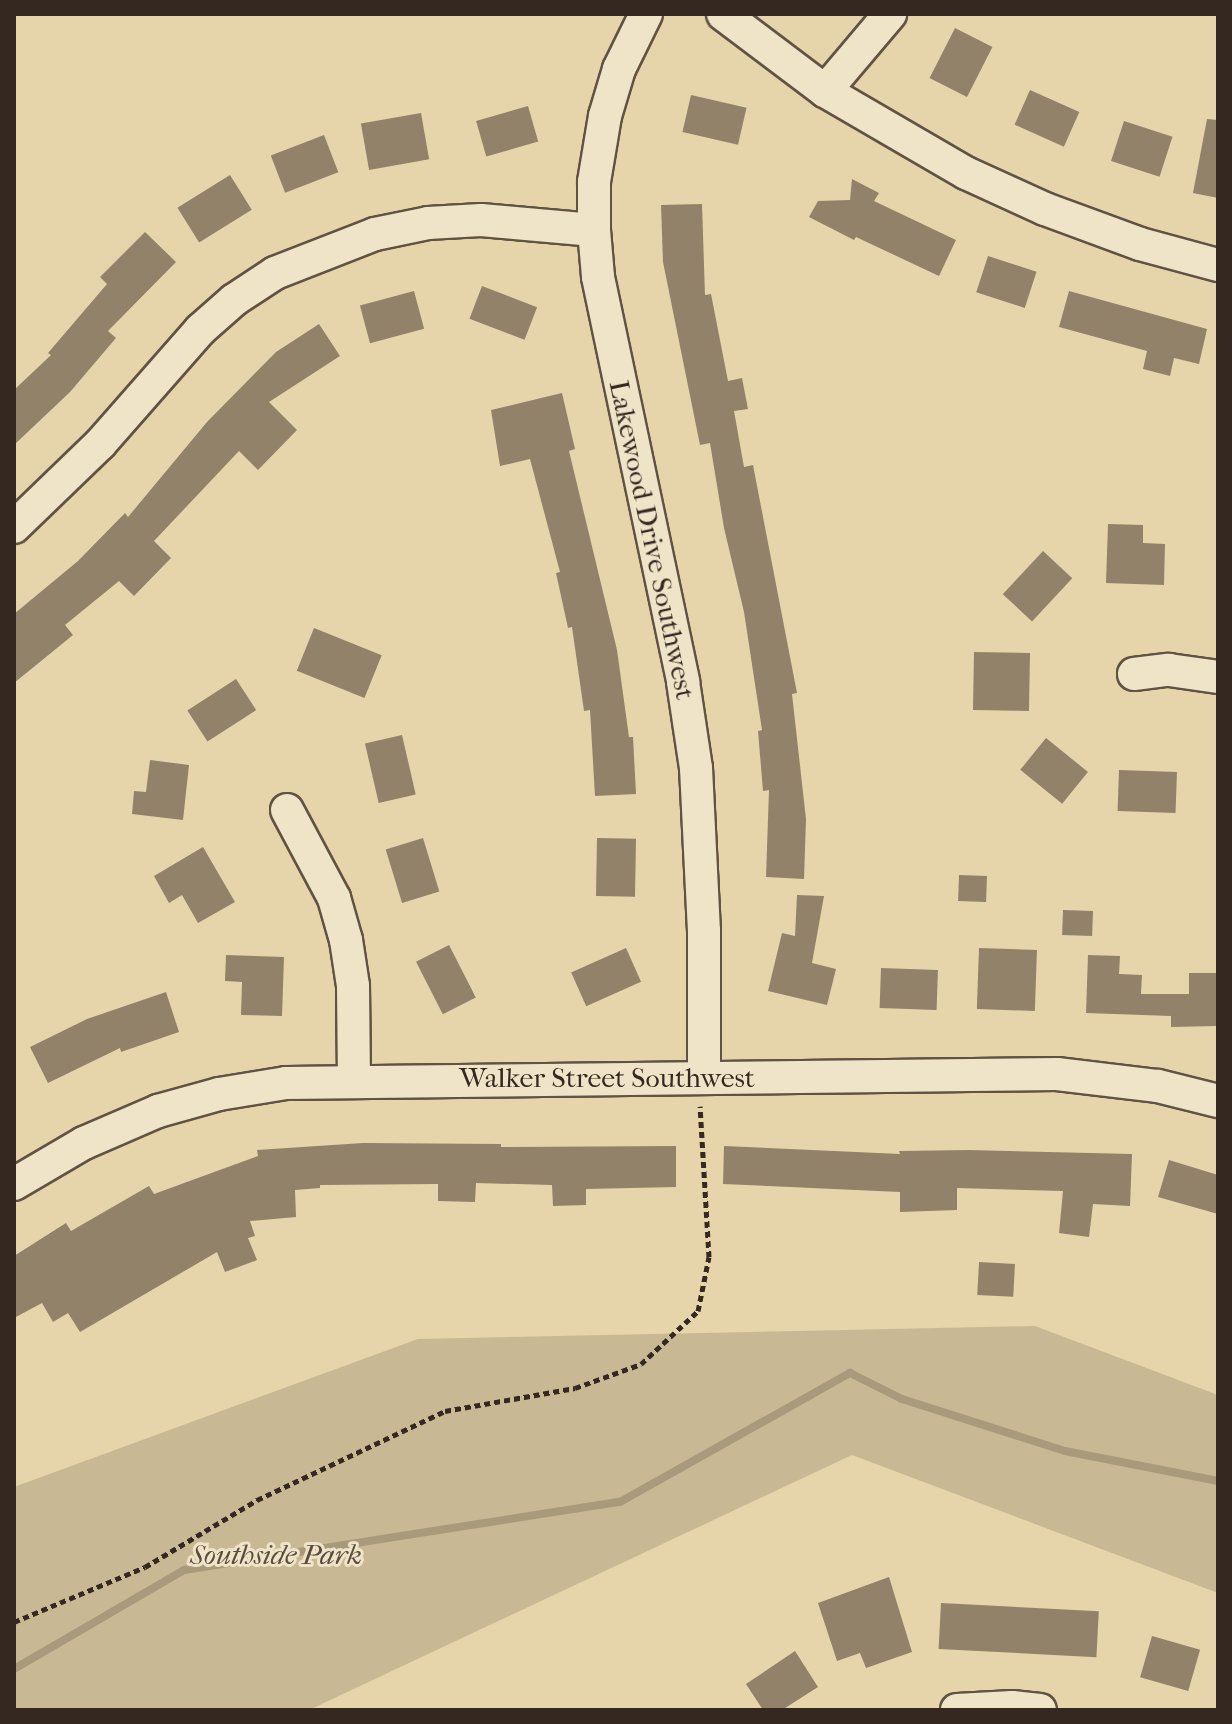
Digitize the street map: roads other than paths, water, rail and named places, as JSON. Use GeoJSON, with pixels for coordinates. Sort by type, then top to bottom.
{"type":"FeatureCollection","features":[{"type":"Feature","properties":{"kind":"street","name":"Lakewood Drive Southwest"},"geometry":{"type":"LineString","coordinates":[[646,14],[619,69],[605,116],[594,182],[594,230],[598,277],[680,667],[696,768],[703,900],[701,1077]]}},
{"type":"Feature","properties":{"kind":"street"},"geometry":{"type":"LineString","coordinates":[[723,14],[825,91],[966,173],[1045,209],[1140,244],[1218,265]]}},
{"type":"Feature","properties":{"kind":"street"},"geometry":{"type":"LineString","coordinates":[[825,91],[890,14]]}},
{"type":"Feature","properties":{"kind":"street"},"geometry":{"type":"LineString","coordinates":[[14,527],[100,444],[200,330],[234,300],[275,273],[375,234],[428,223],[481,220],[594,230]]}},
{"type":"Feature","properties":{"kind":"street"},"geometry":{"type":"LineString","coordinates":[[1134,674],[1169,670],[1218,677]]}},
{"type":"Feature","properties":{"kind":"street"},"geometry":{"type":"LineString","coordinates":[[287,810],[334,898],[346,940],[353,986],[354,1080]]}},
{"type":"Feature","properties":{"kind":"street","name":"Walker Street Southwest"},"geometry":{"type":"LineString","coordinates":[[14,1184],[92,1139],[158,1111],[219,1094],[286,1083],[1057,1074],[1158,1086],[1218,1101]]}},
{"type":"Feature","properties":{"kind":"street"},"geometry":{"type":"LineString","coordinates":[[957,1710],[1012,1707],[1040,1710]]}},
{"type":"Feature","properties":{"kind":"waterway"},"geometry":{"type":"LineString","coordinates":[[14,1669],[184,1570],[620,1502],[850,1373],[902,1399],[1065,1451],[1218,1481]]}},
{"type":"Feature","properties":{"kind":"park label","name":"Southside Park"},"geometry":{"type":"Point","coordinates":[276,1555]}}]}
